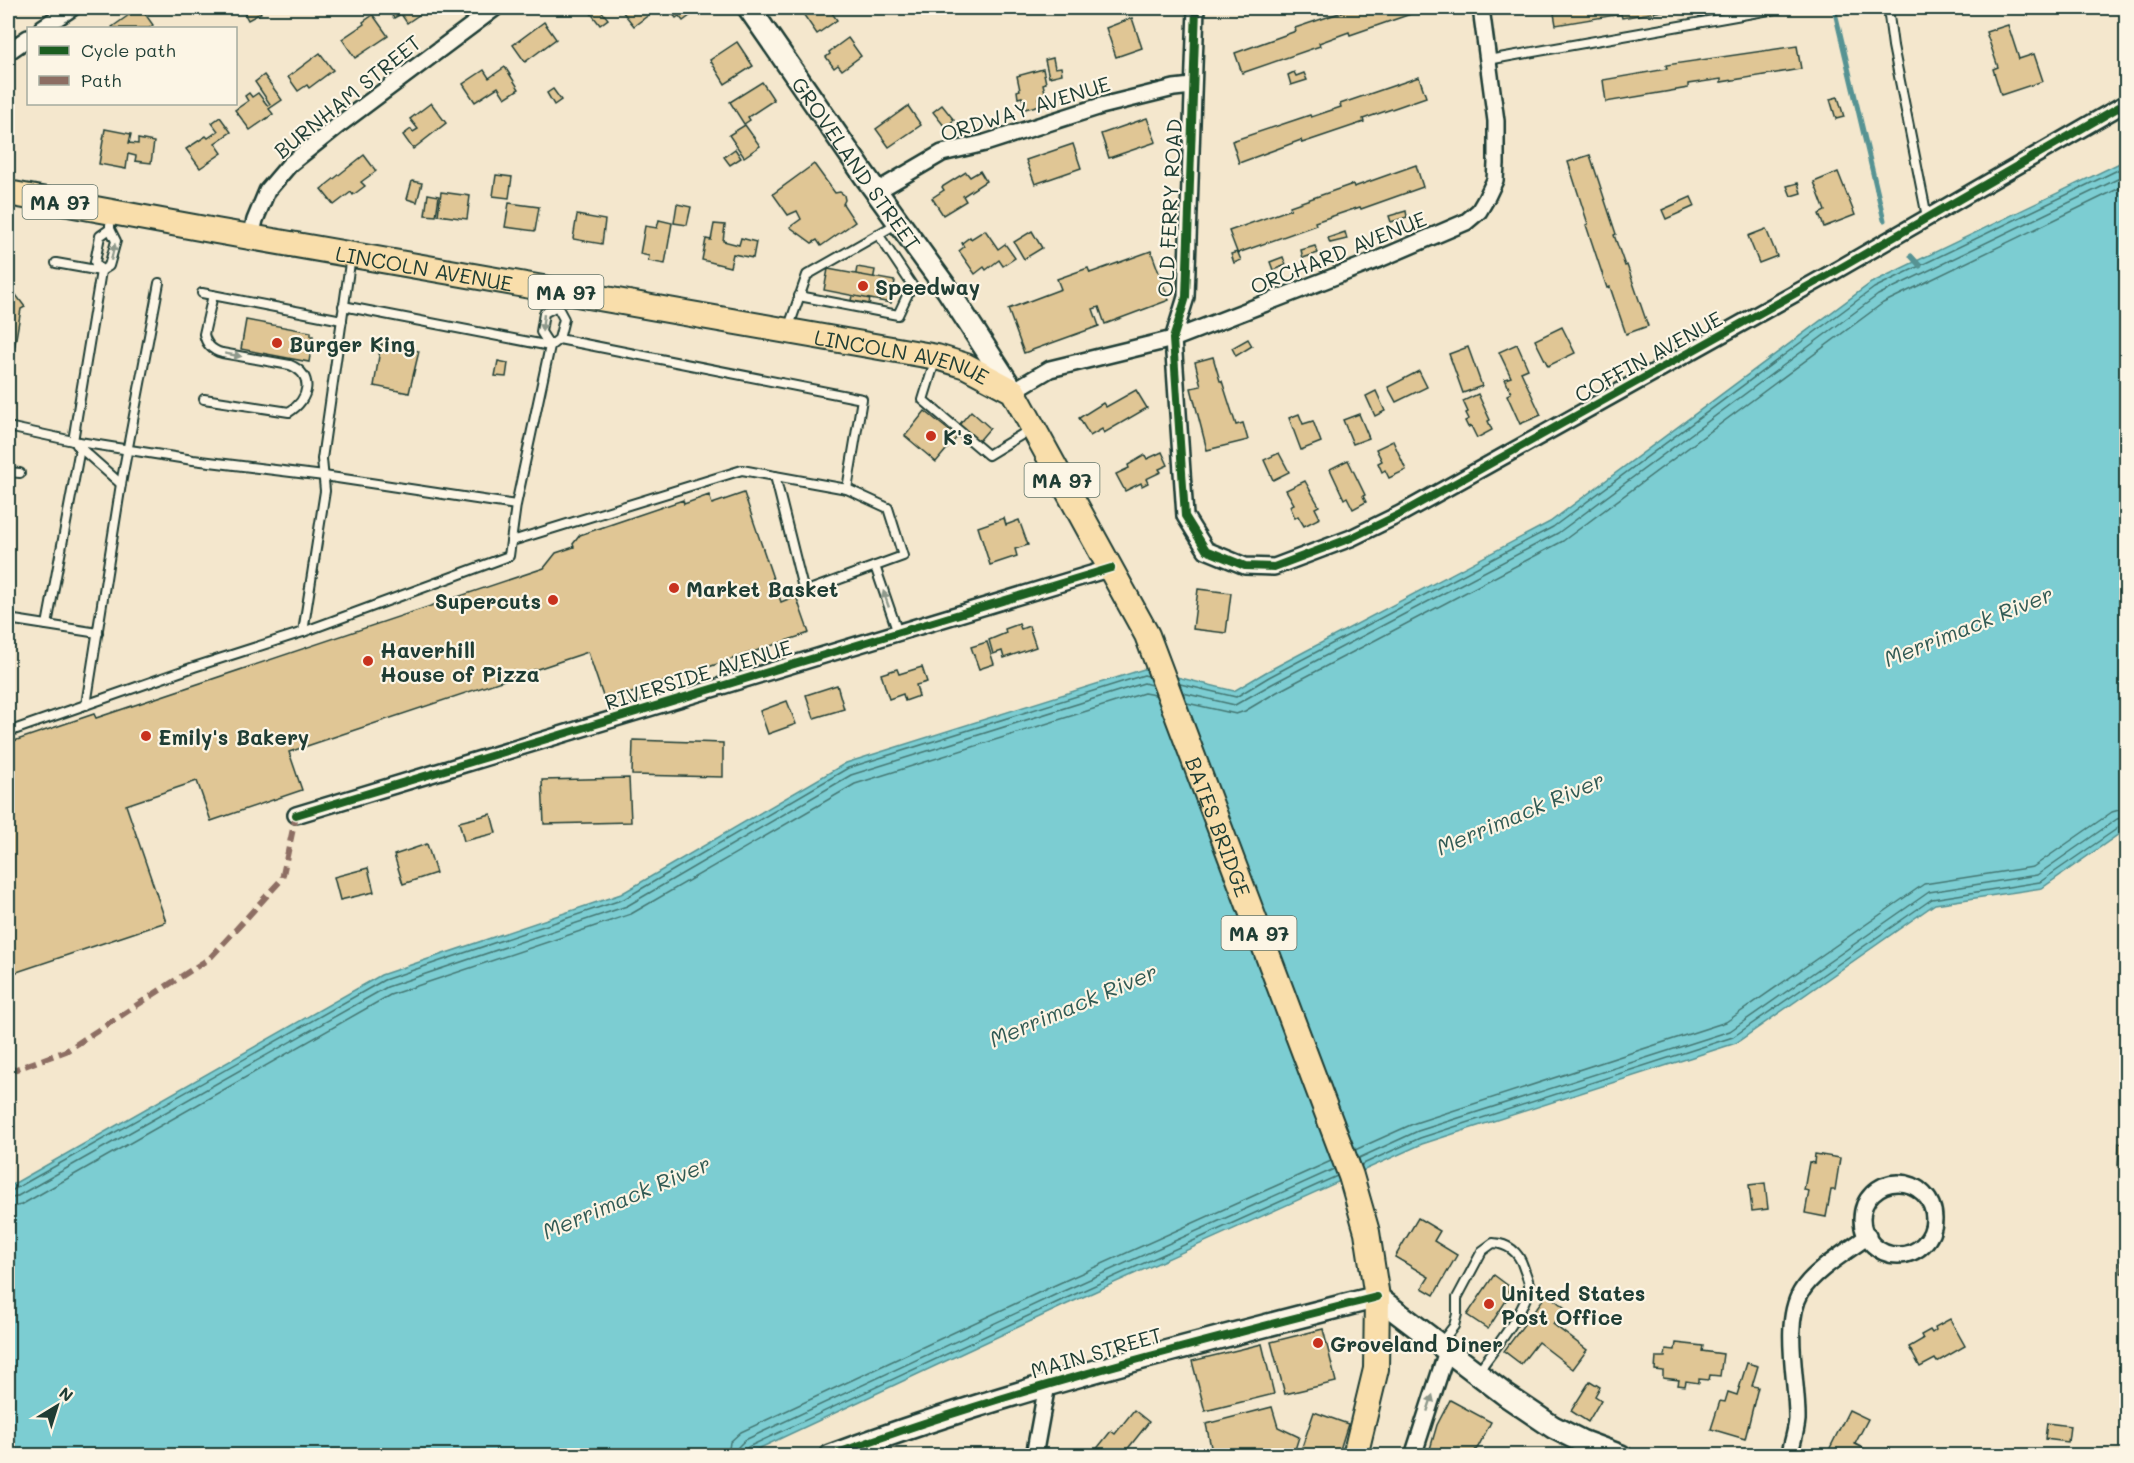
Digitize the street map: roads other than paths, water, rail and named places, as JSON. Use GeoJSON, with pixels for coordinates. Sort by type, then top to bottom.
{"type":"FeatureCollection","features":[{"type":"Feature","properties":{"kind":"main road","name":"GROVELAND STREET"},"geometry":{"type":"LineString","coordinates":[[749,8],[947,289],[1013,391],[1111,568]]}},
{"type":"Feature","properties":{"kind":"main road","name":"LINCOLN AVENUE"},"geometry":{"type":"LineString","coordinates":[[8,193],[111,220],[251,237],[351,254],[559,298],[788,331],[937,357],[966,366],[1013,391]]}},
{"type":"Feature","properties":{"kind":"main road","name":"BATES BRIDGE"},"geometry":{"type":"LineString","coordinates":[[1111,568],[1147,635],[1351,1176],[1367,1232],[1377,1297]]}},
{"type":"Feature","properties":{"kind":"main road"},"geometry":{"type":"LineString","coordinates":[[1377,1297],[1507,1396],[1553,1427],[1621,1455]]}},
{"type":"Feature","properties":{"kind":"main road","name":"MAIN STREET"},"geometry":{"type":"LineString","coordinates":[[830,1455],[972,1407],[1139,1357],[1377,1297]]}},
{"type":"Feature","properties":{"kind":"main road","name":"MA 97"},"geometry":{"type":"LineString","coordinates":[[1355,1455],[1376,1369],[1377,1297]]}},
{"type":"Feature","properties":{"kind":"street"},"geometry":{"type":"LineString","coordinates":[[44,27],[72,8]]}},
{"type":"Feature","properties":{"kind":"street","name":"BURNHAM STREET"},"geometry":{"type":"LineString","coordinates":[[251,237],[255,220],[267,191],[290,164],[340,123],[495,8]]}},
{"type":"Feature","properties":{"kind":"street","name":"OLD FERRY ROAD"},"geometry":{"type":"LineString","coordinates":[[1185,516],[1173,339],[1186,297],[1196,8]]}},
{"type":"Feature","properties":{"kind":"street","name":"ORCHARD AVENUE"},"geometry":{"type":"LineString","coordinates":[[1013,391],[1050,369],[1173,339],[1377,260],[1466,222],[1479,211],[1495,180],[1496,121],[1481,8]]}},
{"type":"Feature","properties":{"kind":"street"},"geometry":{"type":"LineString","coordinates":[[8,52],[27,39]]}},
{"type":"Feature","properties":{"kind":"street","name":"ORDWAY AVENUE"},"geometry":{"type":"LineString","coordinates":[[877,191],[942,153],[985,143],[1101,106],[1174,88],[1192,86]]}},
{"type":"Feature","properties":{"kind":"street","name":"COFFIN AVENUE"},"geometry":{"type":"LineString","coordinates":[[1185,516],[1206,550],[1245,566],[1274,567],[1351,538],[1411,508],[1819,280],[2127,103]]}},
{"type":"Feature","properties":{"kind":"street","name":"RIVERSIDE AVENUE"},"geometry":{"type":"LineString","coordinates":[[296,815],[1111,568]]}},
{"type":"Feature","properties":{"kind":"street"},"geometry":{"type":"LineString","coordinates":[[1895,1183],[1912,1186],[1920,1190],[1931,1204],[1934,1222],[1932,1231],[1922,1246],[1915,1251],[1906,1254],[1888,1253],[1873,1244],[1868,1236],[1863,1211],[1872,1195],[1886,1185],[1895,1183]]}},
{"type":"Feature","properties":{"kind":"street"},"geometry":{"type":"LineString","coordinates":[[1789,1455],[1797,1422],[1793,1334],[1796,1302],[1801,1291],[1810,1281],[1868,1236]]}},
{"type":"Feature","properties":{"kind":"street"},"geometry":{"type":"LineString","coordinates":[[1413,1455],[1443,1348]]}},
{"type":"Feature","properties":{"kind":"street"},"geometry":{"type":"LineString","coordinates":[[1034,1455],[1047,1385]]}},
{"type":"Feature","properties":{"kind":"lane"},"geometry":{"type":"LineString","coordinates":[[1488,60],[1781,8]]}},
{"type":"Feature","properties":{"kind":"lane"},"geometry":{"type":"LineString","coordinates":[[1888,8],[1893,46],[1927,217]]}},
{"type":"Feature","properties":{"kind":"lane"},"geometry":{"type":"LineString","coordinates":[[73,441],[101,271],[95,262],[100,236],[111,220]]}},
{"type":"Feature","properties":{"kind":"lane"},"geometry":{"type":"LineString","coordinates":[[56,263],[101,271],[110,266],[116,241],[111,220]]}},
{"type":"Feature","properties":{"kind":"lane"},"geometry":{"type":"LineString","coordinates":[[788,331],[807,275],[899,222]]}},
{"type":"Feature","properties":{"kind":"lane"},"geometry":{"type":"LineString","coordinates":[[800,296],[897,315],[912,285],[878,234]]}},
{"type":"Feature","properties":{"kind":"lane"},"geometry":{"type":"LineString","coordinates":[[303,632],[325,491],[322,459],[351,254]]}},
{"type":"Feature","properties":{"kind":"lane"},"geometry":{"type":"LineString","coordinates":[[86,705],[121,484],[159,283]]}},
{"type":"Feature","properties":{"kind":"lane"},"geometry":{"type":"LineString","coordinates":[[202,293],[342,320]]}},
{"type":"Feature","properties":{"kind":"lane"},"geometry":{"type":"LineString","coordinates":[[204,399],[289,412],[303,401],[307,384],[300,370],[290,365],[222,353],[212,349],[204,334],[213,295]]}},
{"type":"Feature","properties":{"kind":"lane"},"geometry":{"type":"LineString","coordinates":[[8,732],[194,667],[303,632],[509,556],[516,505],[550,346],[559,339],[564,319],[559,298]]}},
{"type":"Feature","properties":{"kind":"lane"},"geometry":{"type":"LineString","coordinates":[[550,346],[541,332],[544,313],[559,298]]}},
{"type":"Feature","properties":{"kind":"lane"},"geometry":{"type":"LineString","coordinates":[[343,306],[550,346]]}},
{"type":"Feature","properties":{"kind":"lane"},"geometry":{"type":"LineString","coordinates":[[559,339],[862,399],[847,489]]}},
{"type":"Feature","properties":{"kind":"lane"},"geometry":{"type":"LineString","coordinates":[[937,357],[923,400],[988,455],[1033,428]]}},
{"type":"Feature","properties":{"kind":"lane"},"geometry":{"type":"LineString","coordinates":[[8,427],[127,450],[324,476],[516,505]]}},
{"type":"Feature","properties":{"kind":"lane"},"geometry":{"type":"LineString","coordinates":[[73,441],[121,484]]}},
{"type":"Feature","properties":{"kind":"lane"},"geometry":{"type":"LineString","coordinates":[[47,626],[80,447]]}},
{"type":"Feature","properties":{"kind":"lane"},"geometry":{"type":"LineString","coordinates":[[512,541],[742,470],[847,489],[888,508],[903,556],[804,592],[775,476]]}},
{"type":"Feature","properties":{"kind":"lane"},"geometry":{"type":"LineString","coordinates":[[8,472],[20,473]]}},
{"type":"Feature","properties":{"kind":"lane"},"geometry":{"type":"LineString","coordinates":[[875,566],[898,633]]}},
{"type":"Feature","properties":{"kind":"lane"},"geometry":{"type":"LineString","coordinates":[[8,619],[98,633]]}},
{"type":"Feature","properties":{"kind":"lane"},"geometry":{"type":"LineString","coordinates":[[1443,1348],[1454,1326],[1457,1298],[1482,1251],[1493,1243],[1502,1244],[1513,1250],[1521,1260],[1529,1284],[1525,1303],[1477,1373]]}},
{"type":"Feature","properties":{"kind":"water","name":"Merrimack River"},"geometry":{"type":"Polygon","coordinates":[[[2126,160],[2126,829],[2042,888],[1935,904],[1736,1043],[1422,1144],[1063,1306],[745,1455],[8,1455],[8,1187],[381,975],[621,894],[846,763],[1144,669],[1234,691],[1550,522],[1871,283],[2126,160]]]}},
{"type":"Feature","properties":{"kind":"waterway"},"geometry":{"type":"LineString","coordinates":[[1834,8],[1884,220]]}},
{"type":"Feature","properties":{"kind":"waterway"},"geometry":{"type":"LineString","coordinates":[[1911,256],[1920,266]]}},
{"type":"Feature","properties":{"kind":"place","name":"Speedway"},"geometry":{"type":"Point","coordinates":[863,286]}},
{"type":"Feature","properties":{"kind":"place","name":"Burger King"},"geometry":{"type":"Point","coordinates":[277,343]}},
{"type":"Feature","properties":{"kind":"place","name":"K's"},"geometry":{"type":"Point","coordinates":[931,436]}},
{"type":"Feature","properties":{"kind":"place","name":"Market Basket"},"geometry":{"type":"Point","coordinates":[674,588]}},
{"type":"Feature","properties":{"kind":"place","name":"Supercuts"},"geometry":{"type":"Point","coordinates":[553,600]}},
{"type":"Feature","properties":{"kind":"place","name":"Haverhill House of Pizza"},"geometry":{"type":"Point","coordinates":[368,661]}},
{"type":"Feature","properties":{"kind":"place","name":"Emily's Bakery"},"geometry":{"type":"Point","coordinates":[146,736]}},
{"type":"Feature","properties":{"kind":"place","name":"United States Post Office"},"geometry":{"type":"Point","coordinates":[1489,1304]}},
{"type":"Feature","properties":{"kind":"place","name":"Groveland Diner"},"geometry":{"type":"Point","coordinates":[1318,1343]}}]}
